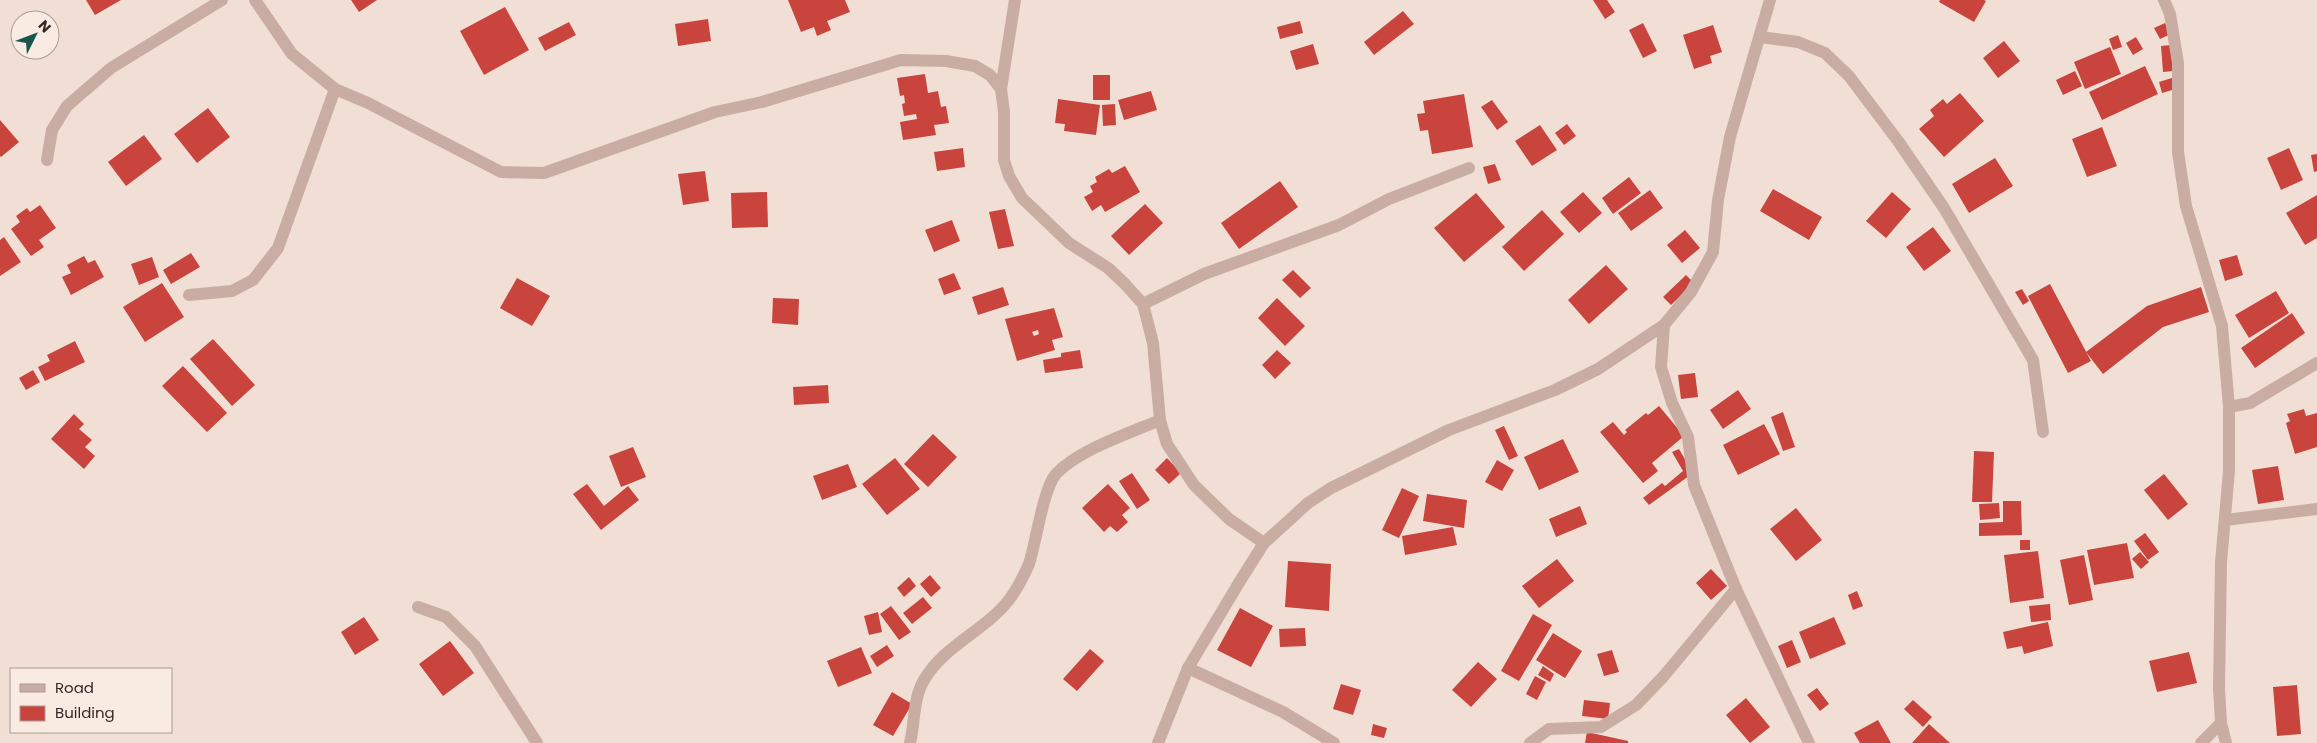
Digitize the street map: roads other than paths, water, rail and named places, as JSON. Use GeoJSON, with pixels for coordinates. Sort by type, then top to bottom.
{"type":"FeatureCollection","features":[{"type":"Feature","properties":{"kind":"street"},"geometry":{"type":"LineString","coordinates":[[47,160],[52,130],[67,106],[111,68],[222,0]]}},
{"type":"Feature","properties":{"kind":"street"},"geometry":{"type":"LineString","coordinates":[[255,0],[292,54],[334,89],[368,104],[501,172],[544,172],[715,112],[762,102],[901,60],[946,61],[975,66],[990,75],[1001,89]]}},
{"type":"Feature","properties":{"kind":"street"},"geometry":{"type":"LineString","coordinates":[[1015,0],[1001,89],[1004,112],[1004,160],[1009,176],[1022,198],[1069,242],[1119,278],[1143,304],[1153,343],[1160,420],[1167,444],[1194,485],[1229,519],[1264,543]]}},
{"type":"Feature","properties":{"kind":"street"},"geometry":{"type":"LineString","coordinates":[[1158,743],[1188,668],[1264,543],[1308,504],[1331,488],[1449,430],[1555,390],[1598,369],[1664,325],[1691,292],[1714,252],[1718,200],[1730,137],[1770,0]]}},
{"type":"Feature","properties":{"kind":"street"},"geometry":{"type":"LineString","coordinates":[[2164,0],[2170,14],[2178,63],[2180,114],[2178,152],[2185,197],[2201,259],[2215,295],[2222,326],[2228,407],[2228,472],[2221,562],[2219,688],[2221,723],[2226,743]]}},
{"type":"Feature","properties":{"kind":"street"},"geometry":{"type":"LineString","coordinates":[[1760,37],[1798,42],[1826,53],[1849,76],[1898,141],[1944,208],[2033,360],[2043,432]]}},
{"type":"Feature","properties":{"kind":"street"},"geometry":{"type":"LineString","coordinates":[[189,296],[232,291],[246,284],[253,280],[278,248],[334,89]]}},
{"type":"Feature","properties":{"kind":"street"},"geometry":{"type":"LineString","coordinates":[[1143,304],[1204,274],[1339,225],[1389,199],[1469,168]]}},
{"type":"Feature","properties":{"kind":"street"},"geometry":{"type":"LineString","coordinates":[[1664,325],[1661,368],[1672,403],[1688,437],[1694,485],[1736,589],[1809,743]]}},
{"type":"Feature","properties":{"kind":"street"},"geometry":{"type":"LineString","coordinates":[[2228,407],[2250,403],[2317,363]]}},
{"type":"Feature","properties":{"kind":"street"},"geometry":{"type":"LineString","coordinates":[[910,743],[916,704],[923,682],[943,655],[995,615],[1014,592],[1029,564],[1046,499],[1055,475],[1073,461],[1107,443],[1160,420]]}},
{"type":"Feature","properties":{"kind":"street"},"geometry":{"type":"LineString","coordinates":[[2225,520],[2317,509]]}},
{"type":"Feature","properties":{"kind":"street"},"geometry":{"type":"LineString","coordinates":[[1530,743],[1549,729],[1561,727],[1601,727],[1636,705],[1736,589]]}},
{"type":"Feature","properties":{"kind":"street"},"geometry":{"type":"LineString","coordinates":[[418,607],[446,617],[475,646],[537,743]]}},
{"type":"Feature","properties":{"kind":"street"},"geometry":{"type":"LineString","coordinates":[[1188,668],[1283,712],[1334,743]]}},
{"type":"Feature","properties":{"kind":"street"},"geometry":{"type":"LineString","coordinates":[[2200,743],[2221,723]]}}]}
